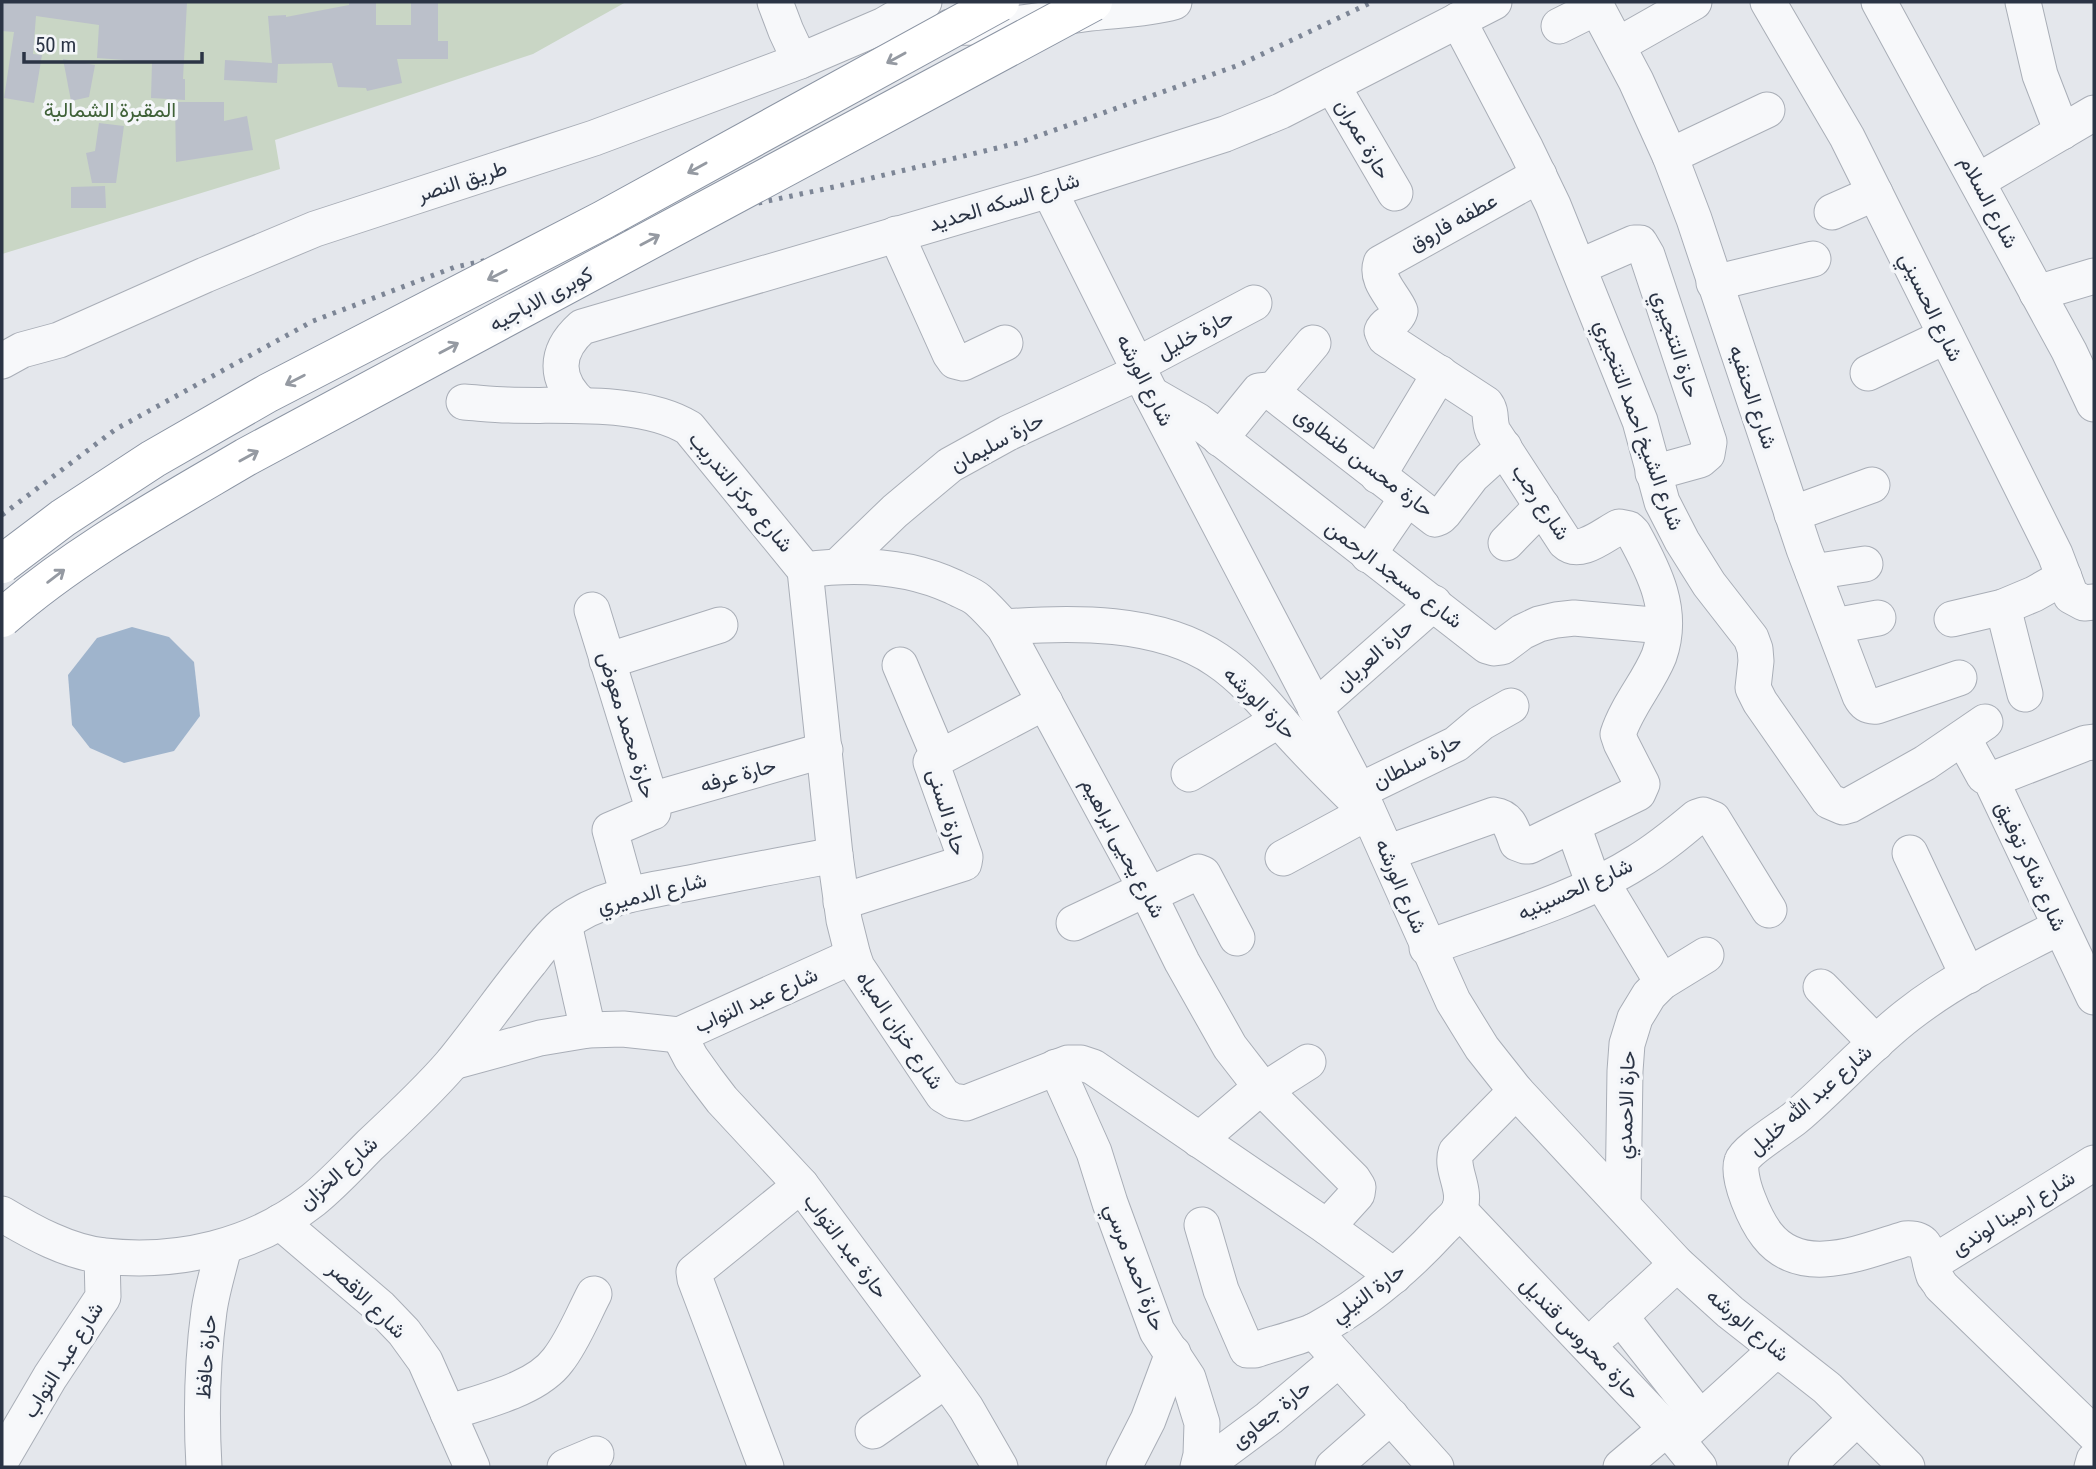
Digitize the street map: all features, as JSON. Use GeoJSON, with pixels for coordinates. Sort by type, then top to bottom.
{"type":"FeatureCollection","features":[{"type":"Feature","properties":{"kind":"highway","name":"كوبرى الاباجيه"},"geometry":{"type":"LineString","coordinates":[[2,564],[63,518],[153,459],[268,393],[603,220],[999,2]]}},
{"type":"Feature","properties":{"kind":"highway","name":"كوبرى الاباجيه"},"geometry":{"type":"LineString","coordinates":[[2,618],[68,567],[246,457],[1094,2]]}},
{"type":"Feature","properties":{"kind":"street"},"geometry":{"type":"LineString","coordinates":[[775,2],[800,61]]}},
{"type":"Feature","properties":{"kind":"street","name":"طريق النصر"},"geometry":{"type":"LineString","coordinates":[[2,361],[22,350],[59,340],[315,229],[594,138],[800,61],[884,25],[924,2]]}},
{"type":"Feature","properties":{"kind":"street","name":"طريق النصر"},"geometry":{"type":"LineString","coordinates":[[884,25],[956,27],[1020,23],[1156,7],[1174,2]]}},
{"type":"Feature","properties":{"kind":"street","name":"شارع السكه الحديد"},"geometry":{"type":"LineString","coordinates":[[582,405],[571,395],[563,381],[561,366],[563,351],[582,327],[1049,190],[1225,134],[1282,111],[1494,2]]}},
{"type":"Feature","properties":{"kind":"street"},"geometry":{"type":"LineString","coordinates":[[1618,45],[1694,2]]}},
{"type":"Feature","properties":{"kind":"street","name":"شارع الحسيني"},"geometry":{"type":"LineString","coordinates":[[1768,2],[1835,114],[2055,554],[2071,596],[2084,603],[2094,601]]}},
{"type":"Feature","properties":{"kind":"street"},"geometry":{"type":"LineString","coordinates":[[2022,2],[2040,75],[2062,132]]}},
{"type":"Feature","properties":{"kind":"street"},"geometry":{"type":"LineString","coordinates":[[1559,26],[1596,4]]}},
{"type":"Feature","properties":{"kind":"street","name":"شارع الحنفيه"},"geometry":{"type":"LineString","coordinates":[[1596,4],[1670,156],[1694,219],[1792,513],[1864,704],[1877,706],[1959,678]]}},
{"type":"Feature","properties":{"kind":"street","name":"شارع السلام"},"geometry":{"type":"LineString","coordinates":[[1887,4],[2069,351],[2094,404]]}},
{"type":"Feature","properties":{"kind":"street","name":"شارع الشيخ احمد التنجيري"},"geometry":{"type":"LineString","coordinates":[[1458,20],[1539,175],[1578,267],[1640,421],[1662,502],[1709,584],[1751,638],[1756,661],[1753,688],[1759,702],[1829,802],[1850,805],[1925,763],[1974,730]]}},
{"type":"Feature","properties":{"kind":"street","name":"حارة عمران"},"geometry":{"type":"LineString","coordinates":[[1332,85],[1395,193]]}},
{"type":"Feature","properties":{"kind":"street"},"geometry":{"type":"LineString","coordinates":[[1670,156],[1767,110]]}},
{"type":"Feature","properties":{"kind":"street"},"geometry":{"type":"LineString","coordinates":[[1978,181],[2094,113]]}},
{"type":"Feature","properties":{"kind":"street","name":"عطفه فاروق"},"geometry":{"type":"LineString","coordinates":[[1380,278],[1381,263],[1387,259],[1539,175]]}},
{"type":"Feature","properties":{"kind":"street","name":"شارع الورشه"},"geometry":{"type":"LineString","coordinates":[[1049,190],[1363,801],[1427,948],[1453,1001],[1482,1048],[1516,1091],[1677,1264],[1730,1312],[1827,1388],[1907,1467]]}},
{"type":"Feature","properties":{"kind":"street"},"geometry":{"type":"LineString","coordinates":[[1832,212],[1875,193]]}},
{"type":"Feature","properties":{"kind":"street"},"geometry":{"type":"LineString","coordinates":[[896,234],[955,361],[963,363],[1005,343]]}},
{"type":"Feature","properties":{"kind":"street","name":"حارة التنجيري"},"geometry":{"type":"LineString","coordinates":[[1578,267],[1634,243],[1640,243],[1647,255],[1709,443],[1707,454],[1700,460],[1653,473]]}},
{"type":"Feature","properties":{"kind":"street"},"geometry":{"type":"LineString","coordinates":[[1714,284],[1813,259]]}},
{"type":"Feature","properties":{"kind":"street"},"geometry":{"type":"LineString","coordinates":[[2037,293],[2094,276]]}},
{"type":"Feature","properties":{"kind":"street","name":"شارع رجب"},"geometry":{"type":"LineString","coordinates":[[1380,278],[1401,312],[1398,318],[1383,328],[1383,335],[1486,404],[1491,414],[1491,428],[1570,547],[1578,548],[1619,527],[1629,529],[1653,570],[1664,607],[1664,626],[1658,657],[1619,734],[1642,784],[1641,789],[1573,826]]}},
{"type":"Feature","properties":{"kind":"street","name":"حارة خليل"},"geometry":{"type":"LineString","coordinates":[[1143,377],[1254,303]]}},
{"type":"Feature","properties":{"kind":"street"},"geometry":{"type":"LineString","coordinates":[[1868,373],[1945,336]]}},
{"type":"Feature","properties":{"kind":"street"},"geometry":{"type":"LineString","coordinates":[[1272,392],[1313,343]]}},
{"type":"Feature","properties":{"kind":"street","name":"طريق النصر"},"geometry":{"type":"LineString","coordinates":[[2,385],[44,345]]}},
{"type":"Feature","properties":{"kind":"street"},"geometry":{"type":"LineString","coordinates":[[1378,476],[1440,373]]}},
{"type":"Feature","properties":{"kind":"street","name":"شارع مسجد الرحمن"},"geometry":{"type":"LineString","coordinates":[[1143,377],[1487,646],[1502,647],[1522,632],[1538,624],[1556,620],[1574,618],[1664,626]]}},
{"type":"Feature","properties":{"kind":"street","name":"حارة سليمان"},"geometry":{"type":"LineString","coordinates":[[822,568],[950,466],[1008,433],[1143,377]]}},
{"type":"Feature","properties":{"kind":"street","name":"حارة محسن طنطاوى"},"geometry":{"type":"LineString","coordinates":[[1220,439],[1259,391],[1269,390],[1435,519],[1440,517],[1472,476],[1504,447]]}},
{"type":"Feature","properties":{"kind":"street","name":"شارع مركز التدريب"},"geometry":{"type":"LineString","coordinates":[[464,401],[506,405],[582,405],[659,414],[675,419],[689,428],[822,568]]}},
{"type":"Feature","properties":{"kind":"street"},"geometry":{"type":"LineString","coordinates":[[1792,513],[1872,485]]}},
{"type":"Feature","properties":{"kind":"street"},"geometry":{"type":"LineString","coordinates":[[1368,555],[1407,499]]}},
{"type":"Feature","properties":{"kind":"street"},"geometry":{"type":"LineString","coordinates":[[1506,544],[1542,506]]}},
{"type":"Feature","properties":{"kind":"street"},"geometry":{"type":"LineString","coordinates":[[1813,572],[1865,564]]}},
{"type":"Feature","properties":{"kind":"street","name":"شارع يحيى ابراهيم"},"geometry":{"type":"LineString","coordinates":[[822,568],[905,571],[939,580],[976,598],[1004,627],[1230,1047],[1261,1087],[1358,1187],[1357,1194],[1327,1227]]}},
{"type":"Feature","properties":{"kind":"street","name":"شارع خزان المياه"},"geometry":{"type":"LineString","coordinates":[[822,568],[825,750],[841,902],[853,956],[857,967],[943,1095],[953,1101],[966,1103],[1068,1063],[1093,1067],[1394,1276]]}},
{"type":"Feature","properties":{"kind":"street"},"geometry":{"type":"LineString","coordinates":[[1952,620],[2003,607],[2064,577]]}},
{"type":"Feature","properties":{"kind":"street","name":"حارة العريان"},"geometry":{"type":"LineString","coordinates":[[1315,708],[1433,603]]}},
{"type":"Feature","properties":{"kind":"street"},"geometry":{"type":"LineString","coordinates":[[2003,607],[2025,694]]}},
{"type":"Feature","properties":{"kind":"street","name":"حارة محمد معوض"},"geometry":{"type":"LineString","coordinates":[[592,610],[653,812],[610,830],[628,895]]}},
{"type":"Feature","properties":{"kind":"street"},"geometry":{"type":"LineString","coordinates":[[1834,626],[1878,618]]}},
{"type":"Feature","properties":{"kind":"street"},"geometry":{"type":"LineString","coordinates":[[607,661],[720,625]]}},
{"type":"Feature","properties":{"kind":"street","name":"حارة الورشه"},"geometry":{"type":"LineString","coordinates":[[1004,627],[1097,625],[1158,635],[1186,644],[1216,659],[1233,673],[1327,774],[1363,801]]}},
{"type":"Feature","properties":{"kind":"street"},"geometry":{"type":"LineString","coordinates":[[900,665],[939,757]]}},
{"type":"Feature","properties":{"kind":"street","name":"حارة السنى"},"geometry":{"type":"LineString","coordinates":[[841,902],[964,863],[965,857],[930,764],[932,760],[1045,702]]}},
{"type":"Feature","properties":{"kind":"street","name":"حارة سلطان"},"geometry":{"type":"LineString","coordinates":[[1283,858],[1363,801],[1456,744],[1481,723],[1511,706]]}},
{"type":"Feature","properties":{"kind":"street"},"geometry":{"type":"LineString","coordinates":[[1189,774],[1279,720]]}},
{"type":"Feature","properties":{"kind":"street","name":"شارع شاكر توفيق"},"geometry":{"type":"LineString","coordinates":[[1974,730],[1984,776],[1991,780],[2094,997]]}},
{"type":"Feature","properties":{"kind":"street"},"geometry":{"type":"LineString","coordinates":[[1991,780],[2094,742]]}},
{"type":"Feature","properties":{"kind":"street","name":"حارة عرفه"},"geometry":{"type":"LineString","coordinates":[[651,800],[825,750]]}},
{"type":"Feature","properties":{"kind":"street","name":"شارع الحسينيه"},"geometry":{"type":"LineString","coordinates":[[1427,948],[1597,883],[1645,857],[1703,815],[1713,819],[1769,910]]}},
{"type":"Feature","properties":{"kind":"street"},"geometry":{"type":"LineString","coordinates":[[1387,853],[1494,816],[1506,819],[1517,843],[1525,846],[1573,826],[1597,883],[1662,982]]}},
{"type":"Feature","properties":{"kind":"street"},"geometry":{"type":"LineString","coordinates":[[1910,853],[1968,976]]}},
{"type":"Feature","properties":{"kind":"street","name":"شارع الدميري"},"geometry":{"type":"LineString","coordinates":[[453,1062],[513,983],[564,924],[587,909],[628,895],[835,855]]}},
{"type":"Feature","properties":{"kind":"street"},"geometry":{"type":"LineString","coordinates":[[1074,923],[1198,872],[1203,874],[1237,938]]}},
{"type":"Feature","properties":{"kind":"street"},"geometry":{"type":"LineString","coordinates":[[564,924],[588,1030]]}},
{"type":"Feature","properties":{"kind":"street","name":"شارع عبد الله خليل"},"geometry":{"type":"LineString","coordinates":[[2060,927],[1938,993],[1908,1015],[1804,1110],[1743,1157],[1741,1166],[1755,1218],[1768,1237],[1785,1251],[1802,1258],[1819,1260],[1846,1256],[1905,1239],[1914,1238],[1923,1243],[1928,1251],[1934,1276],[1941,1286],[2094,1434]]}},
{"type":"Feature","properties":{"kind":"street","name":"حارة الاحمدي"},"geometry":{"type":"LineString","coordinates":[[1623,1205],[1623,1117],[1627,1044],[1635,1018],[1648,995],[1662,982],[1706,955]]}},
{"type":"Feature","properties":{"kind":"street","name":"شارع عبد التواب"},"geometry":{"type":"LineString","coordinates":[[453,1062],[540,1038],[588,1030],[623,1029],[679,1035],[853,956]]}},
{"type":"Feature","properties":{"kind":"street"},"geometry":{"type":"LineString","coordinates":[[1821,987],[1876,1042]]}},
{"type":"Feature","properties":{"kind":"street","name":"حارة عبد التواب"},"geometry":{"type":"LineString","coordinates":[[679,1035],[691,1058],[722,1100],[801,1185],[946,1380],[966,1408],[1000,1467]]}},
{"type":"Feature","properties":{"kind":"street","name":"شارع الخزان"},"geometry":{"type":"LineString","coordinates":[[2,1213],[32,1231],[102,1256],[165,1258],[224,1247],[280,1222],[311,1201],[336,1180],[453,1062]]}},
{"type":"Feature","properties":{"kind":"street"},"geometry":{"type":"LineString","coordinates":[[1199,1140],[1261,1087],[1275,1083],[1308,1062]]}},
{"type":"Feature","properties":{"kind":"street","name":"حارة احمد مرسي"},"geometry":{"type":"LineString","coordinates":[[1056,1067],[1094,1152],[1157,1331],[1188,1378],[1202,1423],[1200,1467]]}},
{"type":"Feature","properties":{"kind":"street"},"geometry":{"type":"LineString","coordinates":[[1459,1210],[1461,1191],[1454,1160],[1456,1152],[1516,1091]]}},
{"type":"Feature","properties":{"kind":"street","name":"شارع ارمينا لوندى"},"geometry":{"type":"LineString","coordinates":[[1931,1264],[2094,1163]]}},
{"type":"Feature","properties":{"kind":"street"},"geometry":{"type":"LineString","coordinates":[[766,1467],[694,1272],[801,1185]]}},
{"type":"Feature","properties":{"kind":"street","name":"حارة النيلي"},"geometry":{"type":"LineString","coordinates":[[1202,1225],[1221,1290],[1247,1350],[1255,1350],[1314,1331],[1376,1290],[1410,1262],[1459,1210]]}},
{"type":"Feature","properties":{"kind":"street","name":"حارة محروس قنديل"},"geometry":{"type":"LineString","coordinates":[[1459,1210],[1587,1346],[1681,1429],[1699,1467]]}},
{"type":"Feature","properties":{"kind":"street","name":"شارع الاقصر"},"geometry":{"type":"LineString","coordinates":[[280,1222],[380,1307],[404,1332],[425,1361],[472,1467]]}},
{"type":"Feature","properties":{"kind":"street","name":"حارة حافظ"},"geometry":{"type":"LineString","coordinates":[[204,1467],[203,1371],[209,1308],[224,1247]]}},
{"type":"Feature","properties":{"kind":"street","name":"شارع عبد التواب"},"geometry":{"type":"LineString","coordinates":[[2,1459],[50,1377],[103,1297],[102,1256]]}},
{"type":"Feature","properties":{"kind":"street"},"geometry":{"type":"LineString","coordinates":[[1587,1346],[1677,1264]]}},
{"type":"Feature","properties":{"kind":"street"},"geometry":{"type":"LineString","coordinates":[[448,1413],[522,1387],[542,1377],[558,1361],[594,1294]]}},
{"type":"Feature","properties":{"kind":"street"},"geometry":{"type":"LineString","coordinates":[[1620,1317],[1681,1429]]}},
{"type":"Feature","properties":{"kind":"street"},"geometry":{"type":"LineString","coordinates":[[1314,1331],[1436,1467]]}},
{"type":"Feature","properties":{"kind":"street"},"geometry":{"type":"LineString","coordinates":[[1621,1467],[1681,1429],[1776,1350]]}},
{"type":"Feature","properties":{"kind":"street"},"geometry":{"type":"LineString","coordinates":[[1124,1467],[1148,1420],[1173,1353]]}},
{"type":"Feature","properties":{"kind":"street","name":"حارة جعاوى"},"geometry":{"type":"LineString","coordinates":[[1200,1467],[1269,1418],[1339,1359]]}},
{"type":"Feature","properties":{"kind":"street"},"geometry":{"type":"LineString","coordinates":[[873,1431],[946,1380]]}},
{"type":"Feature","properties":{"kind":"street"},"geometry":{"type":"LineString","coordinates":[[1333,1467],[1391,1416]]}},
{"type":"Feature","properties":{"kind":"street"},"geometry":{"type":"LineString","coordinates":[[1806,1467],[1857,1418]]}},
{"type":"Feature","properties":{"kind":"street"},"geometry":{"type":"LineString","coordinates":[[2092,1467],[2094,1460]]}},
{"type":"Feature","properties":{"kind":"green space","name":"المقبرة الشمالية"},"geometry":{"type":"Polygon","coordinates":[[[2,2],[626,2],[533,54],[275,140],[280,169],[2,254],[2,2]]]}},
{"type":"Feature","properties":{"kind":"water"},"geometry":{"type":"Polygon","coordinates":[[[132,627],[169,637],[194,662],[200,716],[174,751],[124,763],[90,748],[72,725],[68,675],[97,638],[132,627]]]}},
{"type":"Feature","properties":{"kind":"building"},"geometry":{"type":"Polygon","coordinates":[[[2,2],[187,2],[183,79],[185,100],[151,98],[152,62],[97,58],[99,25],[36,16],[33,54],[42,55],[34,103],[4,98],[14,32],[2,31],[2,2]]]}},
{"type":"Feature","properties":{"kind":"building"},"geometry":{"type":"Polygon","coordinates":[[[411,2],[438,2],[438,41],[448,41],[448,59],[397,59],[402,83],[367,91],[366,88],[338,87],[332,63],[278,64],[277,83],[224,80],[225,60],[272,63],[268,16],[286,17],[349,3],[376,3],[376,25],[411,25],[411,2]]]}},
{"type":"Feature","properties":{"kind":"building"},"geometry":{"type":"Polygon","coordinates":[[[63,59],[95,65],[89,97],[71,101],[63,59]]]}},
{"type":"Feature","properties":{"kind":"building"},"geometry":{"type":"Polygon","coordinates":[[[175,102],[224,102],[224,121],[247,116],[253,150],[176,162],[175,102]]]}},
{"type":"Feature","properties":{"kind":"building"},"geometry":{"type":"Polygon","coordinates":[[[99,123],[124,126],[116,183],[92,183],[86,153],[95,151],[99,123]]]}},
{"type":"Feature","properties":{"kind":"building"},"geometry":{"type":"Polygon","coordinates":[[[105,186],[106,208],[71,208],[71,187],[105,186]]]}},
{"type":"Feature","properties":{"kind":"railway"},"geometry":{"type":"LineString","coordinates":[[2,515],[116,429],[313,321],[455,267],[834,187],[1018,143],[1239,65],[1372,2]]}}]}
